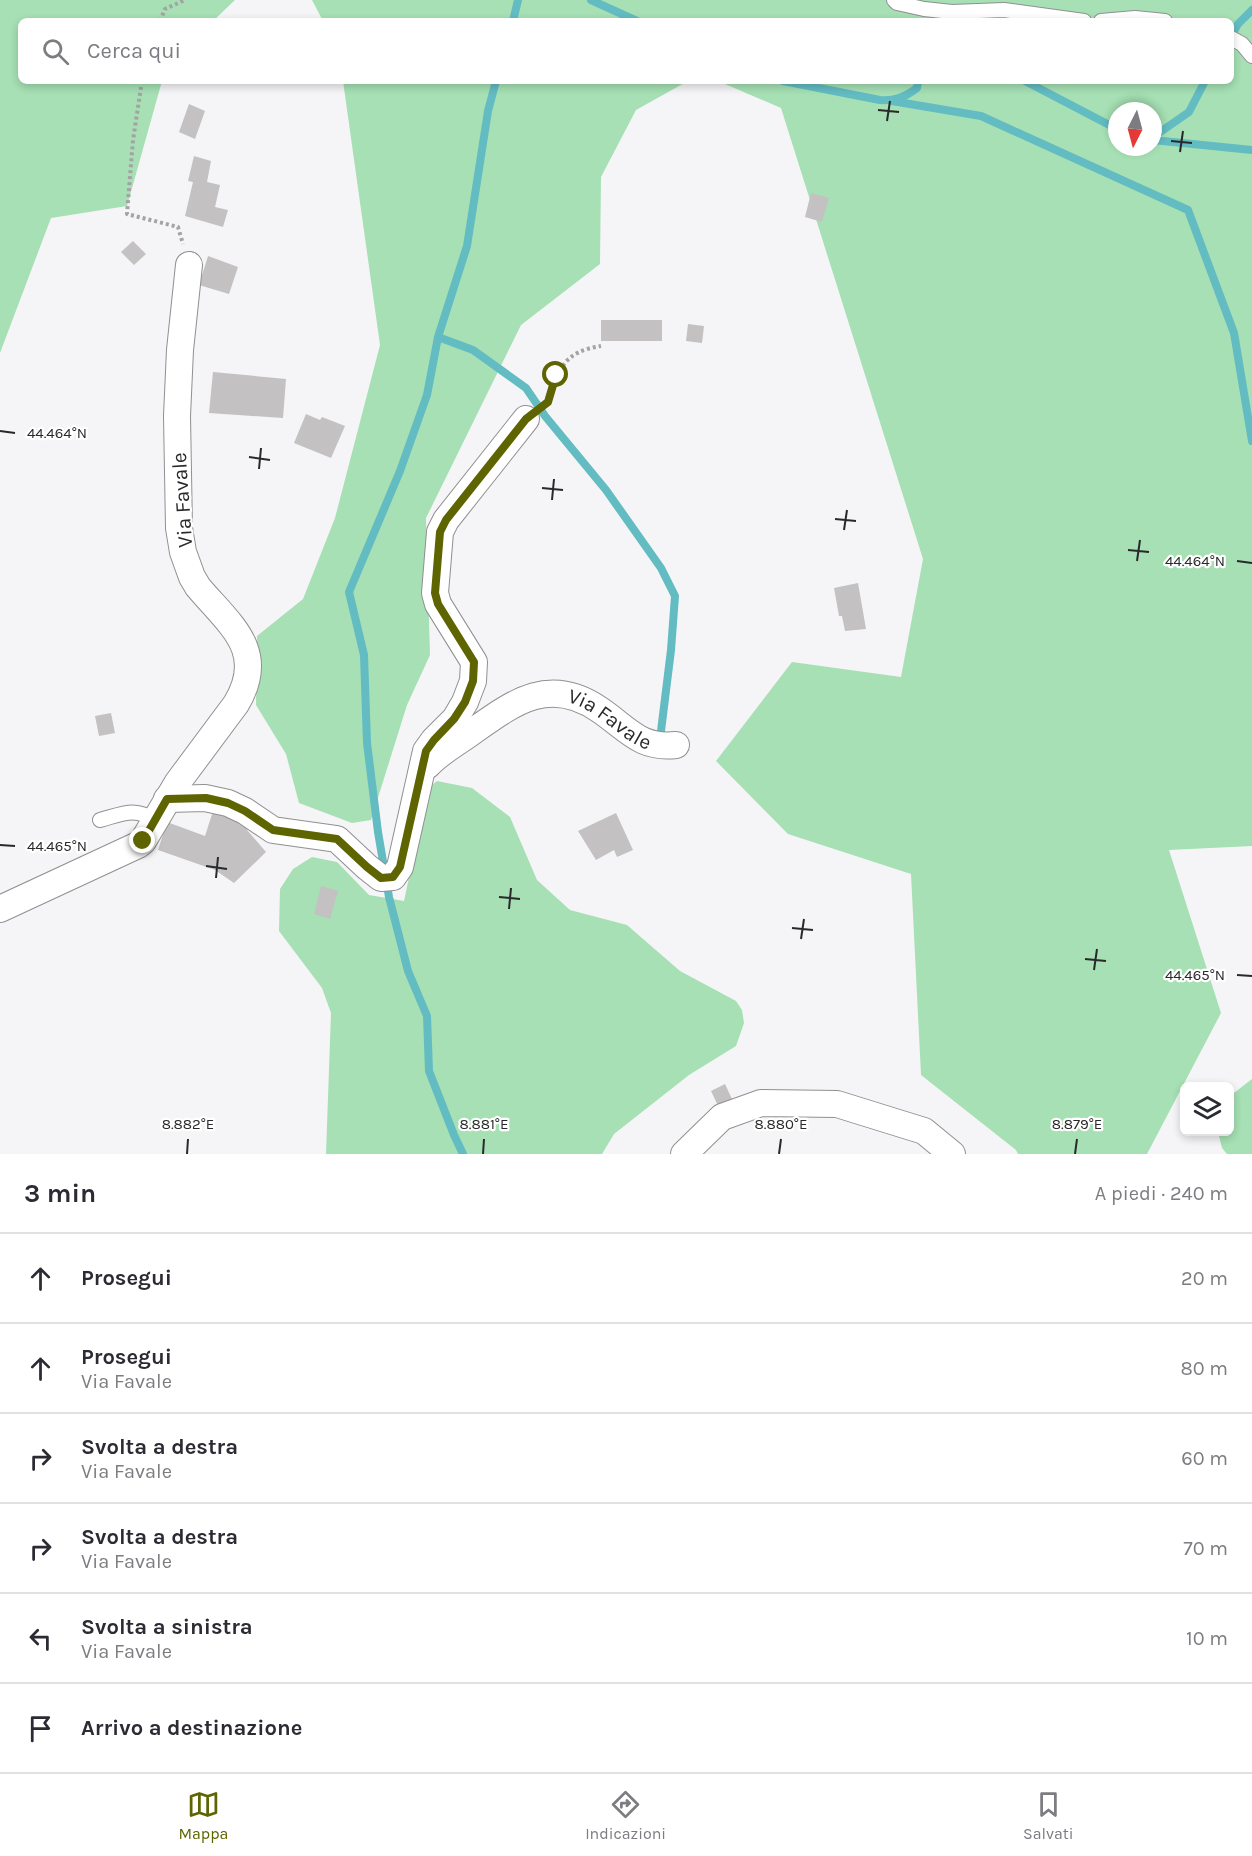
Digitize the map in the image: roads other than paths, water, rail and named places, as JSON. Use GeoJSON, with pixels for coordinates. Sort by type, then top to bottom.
{"type":"FeatureCollection","features":[{"type":"Feature","properties":{"kind":"street","name":"Via Favale"},"geometry":{"type":"LineString","coordinates":[[0,909],[138,845],[147,837],[167,799],[236,704],[244,687],[248,655],[244,643],[198,587],[192,577],[181,543],[178,405],[180,350],[189,265]]}},
{"type":"Feature","properties":{"kind":"street"},"geometry":{"type":"LineString","coordinates":[[167,799],[206,798],[228,803],[245,811],[273,830],[337,839],[381,878],[393,877],[400,867],[426,751],[454,719],[465,702],[473,681],[474,662],[438,604],[435,593],[440,532],[446,520],[526,419]]}},
{"type":"Feature","properties":{"kind":"street","name":"Via Favale"},"geometry":{"type":"LineString","coordinates":[[421,771],[503,710],[530,696],[549,694],[579,698],[600,710],[642,741],[660,747],[676,745]]}},
{"type":"Feature","properties":{"kind":"street"},"geometry":{"type":"LineString","coordinates":[[684,1154],[722,1118],[761,1103],[837,1104],[924,1131],[952,1154]]}},
{"type":"Feature","properties":{"kind":"lane"},"geometry":{"type":"LineString","coordinates":[[894,0],[897,3],[924,9],[952,12],[1004,10],[1062,18]]}},
{"type":"Feature","properties":{"kind":"lane"},"geometry":{"type":"LineString","coordinates":[[1234,40],[1242,44],[1252,56]]}},
{"type":"Feature","properties":{"kind":"lane"},"geometry":{"type":"LineString","coordinates":[[100,820],[134,812],[147,815],[155,821]]}},
{"type":"Feature","properties":{"kind":"waterway"},"geometry":{"type":"LineString","coordinates":[[514,18],[518,0]]}},
{"type":"Feature","properties":{"kind":"waterway"},"geometry":{"type":"LineString","coordinates":[[591,0],[630,18]]}},
{"type":"Feature","properties":{"kind":"waterway"},"geometry":{"type":"LineString","coordinates":[[1234,31],[1252,10]]}},
{"type":"Feature","properties":{"kind":"waterway"},"geometry":{"type":"LineString","coordinates":[[463,1154],[429,1071],[427,1016],[408,971],[389,897],[367,743],[364,655],[349,592],[400,471],[427,395],[438,337],[467,246],[488,111],[495,84]]}},
{"type":"Feature","properties":{"kind":"waterway"},"geometry":{"type":"LineString","coordinates":[[798,84],[880,100],[900,98],[917,88],[918,84]]}},
{"type":"Feature","properties":{"kind":"waterway"},"geometry":{"type":"LineString","coordinates":[[1031,84],[1108,124]]}},
{"type":"Feature","properties":{"kind":"waterway"},"geometry":{"type":"LineString","coordinates":[[1162,131],[1189,112],[1203,84]]}},
{"type":"Feature","properties":{"kind":"waterway"},"geometry":{"type":"LineString","coordinates":[[892,101],[981,116],[1188,210],[1234,333],[1252,441]]}},
{"type":"Feature","properties":{"kind":"waterway"},"geometry":{"type":"LineString","coordinates":[[1162,141],[1252,150]]}},
{"type":"Feature","properties":{"kind":"waterway"},"geometry":{"type":"LineString","coordinates":[[438,337],[473,350],[526,388],[545,416],[606,490],[661,568],[675,596],[660,739]]}}]}
